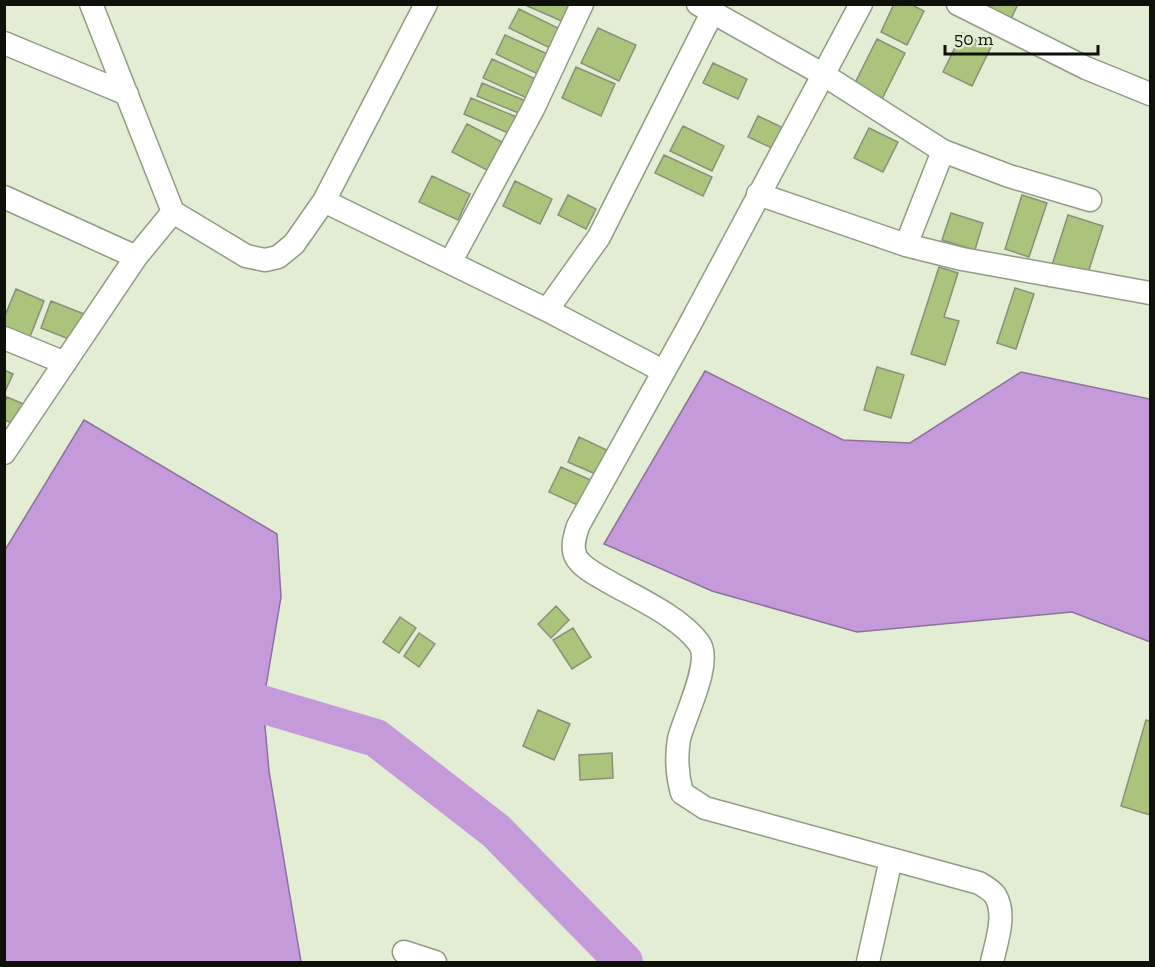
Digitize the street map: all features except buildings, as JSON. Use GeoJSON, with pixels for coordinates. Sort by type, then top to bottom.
{"type":"FeatureCollection","features":[{"type":"Feature","properties":{"kind":"street"},"geometry":{"type":"LineString","coordinates":[[91,4],[172,212],[246,256],[265,260],[278,257],[294,244],[324,201],[426,4]]}},
{"type":"Feature","properties":{"kind":"street"},"geometry":{"type":"LineString","coordinates":[[451,261],[533,110],[582,4]]}},
{"type":"Feature","properties":{"kind":"street"},"geometry":{"type":"LineString","coordinates":[[861,4],[578,526],[573,544],[576,558],[593,572],[668,617],[692,634],[702,646],[702,670],[679,739],[677,775],[682,793],[705,808],[979,883],[994,894],[1000,909],[999,932],[992,963]]}},
{"type":"Feature","properties":{"kind":"street"},"geometry":{"type":"LineString","coordinates":[[958,4],[1086,68],[1150,94]]}},
{"type":"Feature","properties":{"kind":"street"},"geometry":{"type":"LineString","coordinates":[[547,309],[599,237],[705,9],[824,75],[943,151],[1009,176],[1090,200]]}},
{"type":"Feature","properties":{"kind":"street"},"geometry":{"type":"LineString","coordinates":[[4,43],[127,94]]}},
{"type":"Feature","properties":{"kind":"street"},"geometry":{"type":"LineString","coordinates":[[906,245],[943,151]]}},
{"type":"Feature","properties":{"kind":"street"},"geometry":{"type":"LineString","coordinates":[[758,194],[906,245],[962,259],[1150,293]]}},
{"type":"Feature","properties":{"kind":"street"},"geometry":{"type":"LineString","coordinates":[[4,197],[136,257]]}},
{"type":"Feature","properties":{"kind":"street"},"geometry":{"type":"LineString","coordinates":[[324,201],[547,309],[663,371]]}},
{"type":"Feature","properties":{"kind":"street"},"geometry":{"type":"LineString","coordinates":[[4,453],[136,257],[172,212]]}},
{"type":"Feature","properties":{"kind":"street"},"geometry":{"type":"LineString","coordinates":[[4,338],[65,363]]}},
{"type":"Feature","properties":{"kind":"street"},"geometry":{"type":"LineString","coordinates":[[868,963],[891,859]]}},
{"type":"Feature","properties":{"kind":"street"},"geometry":{"type":"LineString","coordinates":[[404,952],[435,963]]}},
{"type":"Feature","properties":{"kind":"shaded area"},"geometry":{"type":"Polygon","coordinates":[[[705,371],[843,440],[910,443],[1021,372],[1150,399],[1150,642],[1072,612],[857,632],[712,591],[604,544],[705,371]]]}},
{"type":"Feature","properties":{"kind":"shaded area"},"geometry":{"type":"Polygon","coordinates":[[[84,420],[277,534],[281,597],[263,704],[269,771],[301,962],[5,962],[5,550],[84,420]]]}},
{"type":"Feature","properties":{"kind":"waterway"},"geometry":{"type":"LineString","coordinates":[[212,704],[241,698],[376,738],[496,831],[624,962]]}}]}
